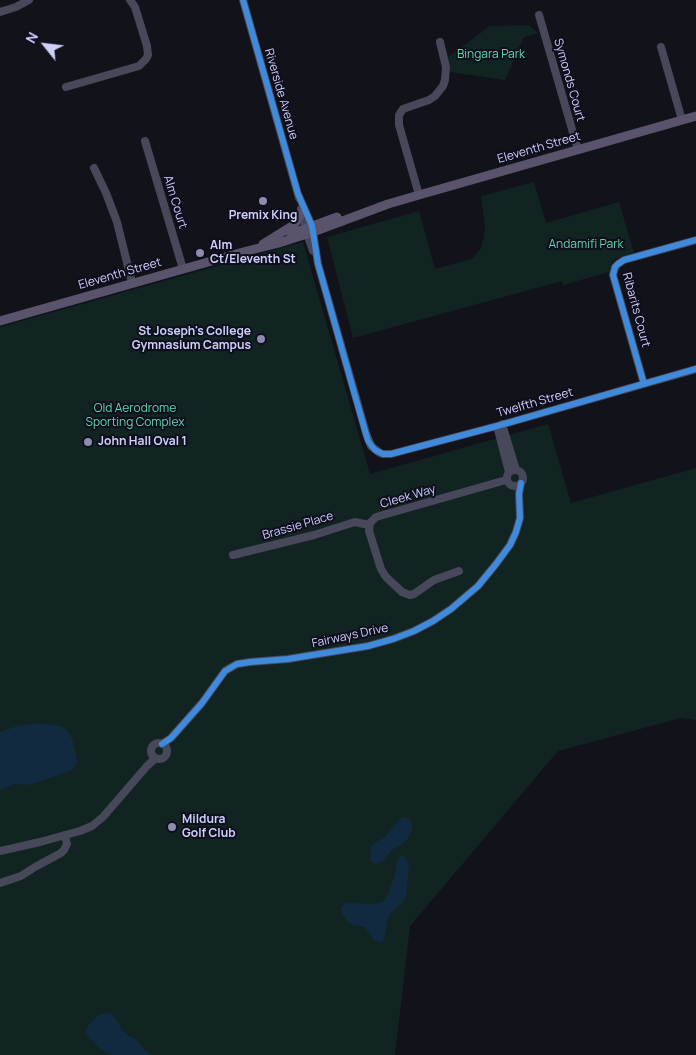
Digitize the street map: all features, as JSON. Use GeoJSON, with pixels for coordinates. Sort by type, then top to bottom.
{"type":"FeatureCollection","features":[{"type":"Feature","properties":{"kind":"main road","name":"Eleventh Street"},"geometry":{"type":"LineString","coordinates":[[247,251],[263,244],[388,204],[696,116]]}},
{"type":"Feature","properties":{"kind":"main road"},"geometry":{"type":"LineString","coordinates":[[263,244],[292,226],[301,213]]}},
{"type":"Feature","properties":{"kind":"main road","name":"Eleventh Street"},"geometry":{"type":"LineString","coordinates":[[0,321],[279,243],[309,230]]}},
{"type":"Feature","properties":{"kind":"street"},"geometry":{"type":"LineString","coordinates":[[0,12],[29,0]]}},
{"type":"Feature","properties":{"kind":"street"},"geometry":{"type":"LineString","coordinates":[[66,87],[139,66],[146,59],[147,46],[135,7],[130,0]]}},
{"type":"Feature","properties":{"kind":"street","name":"Riverside Avenue"},"geometry":{"type":"LineString","coordinates":[[243,0],[368,441],[380,453]]}},
{"type":"Feature","properties":{"kind":"street","name":"Symonds Court"},"geometry":{"type":"LineString","coordinates":[[539,15],[578,150]]}},
{"type":"Feature","properties":{"kind":"street"},"geometry":{"type":"LineString","coordinates":[[419,195],[399,125],[398,115],[403,109],[429,100],[443,86],[446,67],[440,42]]}},
{"type":"Feature","properties":{"kind":"street"},"geometry":{"type":"LineString","coordinates":[[661,47],[682,120]]}},
{"type":"Feature","properties":{"kind":"street","name":"Alm Court"},"geometry":{"type":"LineString","coordinates":[[145,141],[183,269]]}},
{"type":"Feature","properties":{"kind":"street"},"geometry":{"type":"LineString","coordinates":[[94,168],[117,222],[132,283]]}},
{"type":"Feature","properties":{"kind":"street","name":"Riverside Avenue"},"geometry":{"type":"LineString","coordinates":[[298,194],[301,213],[309,230]]}},
{"type":"Feature","properties":{"kind":"street","name":"Ribarits Court"},"geometry":{"type":"LineString","coordinates":[[644,384],[613,275],[614,272],[618,264],[624,260],[696,240]]}},
{"type":"Feature","properties":{"kind":"street","name":"Twelfth Street"},"geometry":{"type":"LineString","coordinates":[[380,453],[391,454],[696,369]]}},
{"type":"Feature","properties":{"kind":"street"},"geometry":{"type":"LineString","coordinates":[[500,425],[512,471],[509,483]]}},
{"type":"Feature","properties":{"kind":"street"},"geometry":{"type":"LineString","coordinates":[[509,483],[517,486],[522,480],[521,472],[512,471]]}},
{"type":"Feature","properties":{"kind":"street","name":"Fairways Drive"},"geometry":{"type":"LineString","coordinates":[[164,746],[202,703],[225,671],[237,664],[288,659],[368,646],[414,631],[451,609],[478,586],[510,545],[520,518],[519,494],[521,482]]}},
{"type":"Feature","properties":{"kind":"street"},"geometry":{"type":"LineString","coordinates":[[509,483],[519,494]]}},
{"type":"Feature","properties":{"kind":"street","name":"Cleek Way"},"geometry":{"type":"LineString","coordinates":[[369,525],[376,518],[509,483]]}},
{"type":"Feature","properties":{"kind":"street","name":"Brassie Place"},"geometry":{"type":"LineString","coordinates":[[233,555],[314,535],[355,522],[369,525]]}},
{"type":"Feature","properties":{"kind":"street"},"geometry":{"type":"LineString","coordinates":[[369,525],[369,531],[381,569],[386,577],[402,592],[410,595],[414,594],[434,580],[459,571]]}},
{"type":"Feature","properties":{"kind":"street"},"geometry":{"type":"LineString","coordinates":[[158,743],[164,746],[166,755],[161,758],[154,756],[151,750],[153,746],[158,743]]}},
{"type":"Feature","properties":{"kind":"street"},"geometry":{"type":"LineString","coordinates":[[0,850],[28,845],[86,829],[98,822],[154,756]]}},
{"type":"Feature","properties":{"kind":"street"},"geometry":{"type":"LineString","coordinates":[[0,884],[21,876],[61,853],[66,844],[65,835]]}},
{"type":"Feature","properties":{"kind":"green space","name":"Bingara Park"},"geometry":{"type":"Polygon","coordinates":[[[529,25],[538,33],[524,37],[505,80],[450,72],[448,57],[490,26],[529,25]]]}},
{"type":"Feature","properties":{"kind":"green space","name":"Andamifi Park"},"geometry":{"type":"Polygon","coordinates":[[[534,182],[546,223],[619,202],[634,253],[613,261],[609,272],[563,285],[562,281],[353,338],[327,237],[419,211],[435,269],[472,259],[480,249],[485,227],[481,196],[534,182]]]}},
{"type":"Feature","properties":{"kind":"green space","name":"Old Aerodrome Sporting Complex"},"geometry":{"type":"Polygon","coordinates":[[[303,242],[370,474],[548,424],[571,503],[696,468],[696,720],[681,718],[558,751],[410,926],[395,1055],[0,1055],[0,327],[303,242]]]}},
{"type":"Feature","properties":{"kind":"water"},"geometry":{"type":"Polygon","coordinates":[[[39,723],[61,726],[67,730],[72,739],[76,754],[76,765],[72,770],[53,777],[27,785],[15,784],[0,790],[0,732],[17,726],[39,723]]]}},
{"type":"Feature","properties":{"kind":"water"},"geometry":{"type":"Polygon","coordinates":[[[403,817],[410,819],[412,824],[407,840],[393,849],[382,862],[373,863],[370,859],[371,846],[385,837],[403,817]]]}},
{"type":"Feature","properties":{"kind":"water"},"geometry":{"type":"Polygon","coordinates":[[[401,856],[406,858],[409,866],[406,895],[403,902],[388,917],[384,940],[378,942],[374,940],[365,927],[348,922],[341,908],[344,904],[348,903],[374,904],[383,902],[394,878],[398,859],[401,856]]]}},
{"type":"Feature","properties":{"kind":"water"},"geometry":{"type":"Polygon","coordinates":[[[108,1013],[116,1019],[122,1030],[137,1040],[145,1051],[152,1055],[111,1055],[97,1046],[87,1035],[86,1030],[97,1016],[108,1013]]]}},
{"type":"Feature","properties":{"kind":"cycle path"},"geometry":{"type":"LineString","coordinates":[[243,0],[298,194],[312,226],[318,264],[368,441],[375,450],[383,454],[391,454],[696,369]]}},
{"type":"Feature","properties":{"kind":"cycle path"},"geometry":{"type":"LineString","coordinates":[[644,384],[613,275],[615,267],[624,260],[696,240]]}},
{"type":"Feature","properties":{"kind":"cycle path"},"geometry":{"type":"LineString","coordinates":[[162,744],[171,738],[202,703],[225,671],[237,664],[288,659],[368,646],[414,631],[451,609],[478,586],[510,545],[520,518],[519,494],[521,483]]}},
{"type":"Feature","properties":{"kind":"place","name":"Premix King"},"geometry":{"type":"Point","coordinates":[263,201]}},
{"type":"Feature","properties":{"kind":"place","name":"Alm Ct/Eleventh St"},"geometry":{"type":"Point","coordinates":[200,253]}},
{"type":"Feature","properties":{"kind":"place","name":"St Joseph's College Gymnasium Campus"},"geometry":{"type":"Point","coordinates":[261,339]}},
{"type":"Feature","properties":{"kind":"place","name":"John Hall Oval 1"},"geometry":{"type":"Point","coordinates":[88,442]}},
{"type":"Feature","properties":{"kind":"place","name":"Mildura Golf Club"},"geometry":{"type":"Point","coordinates":[172,827]}}]}
